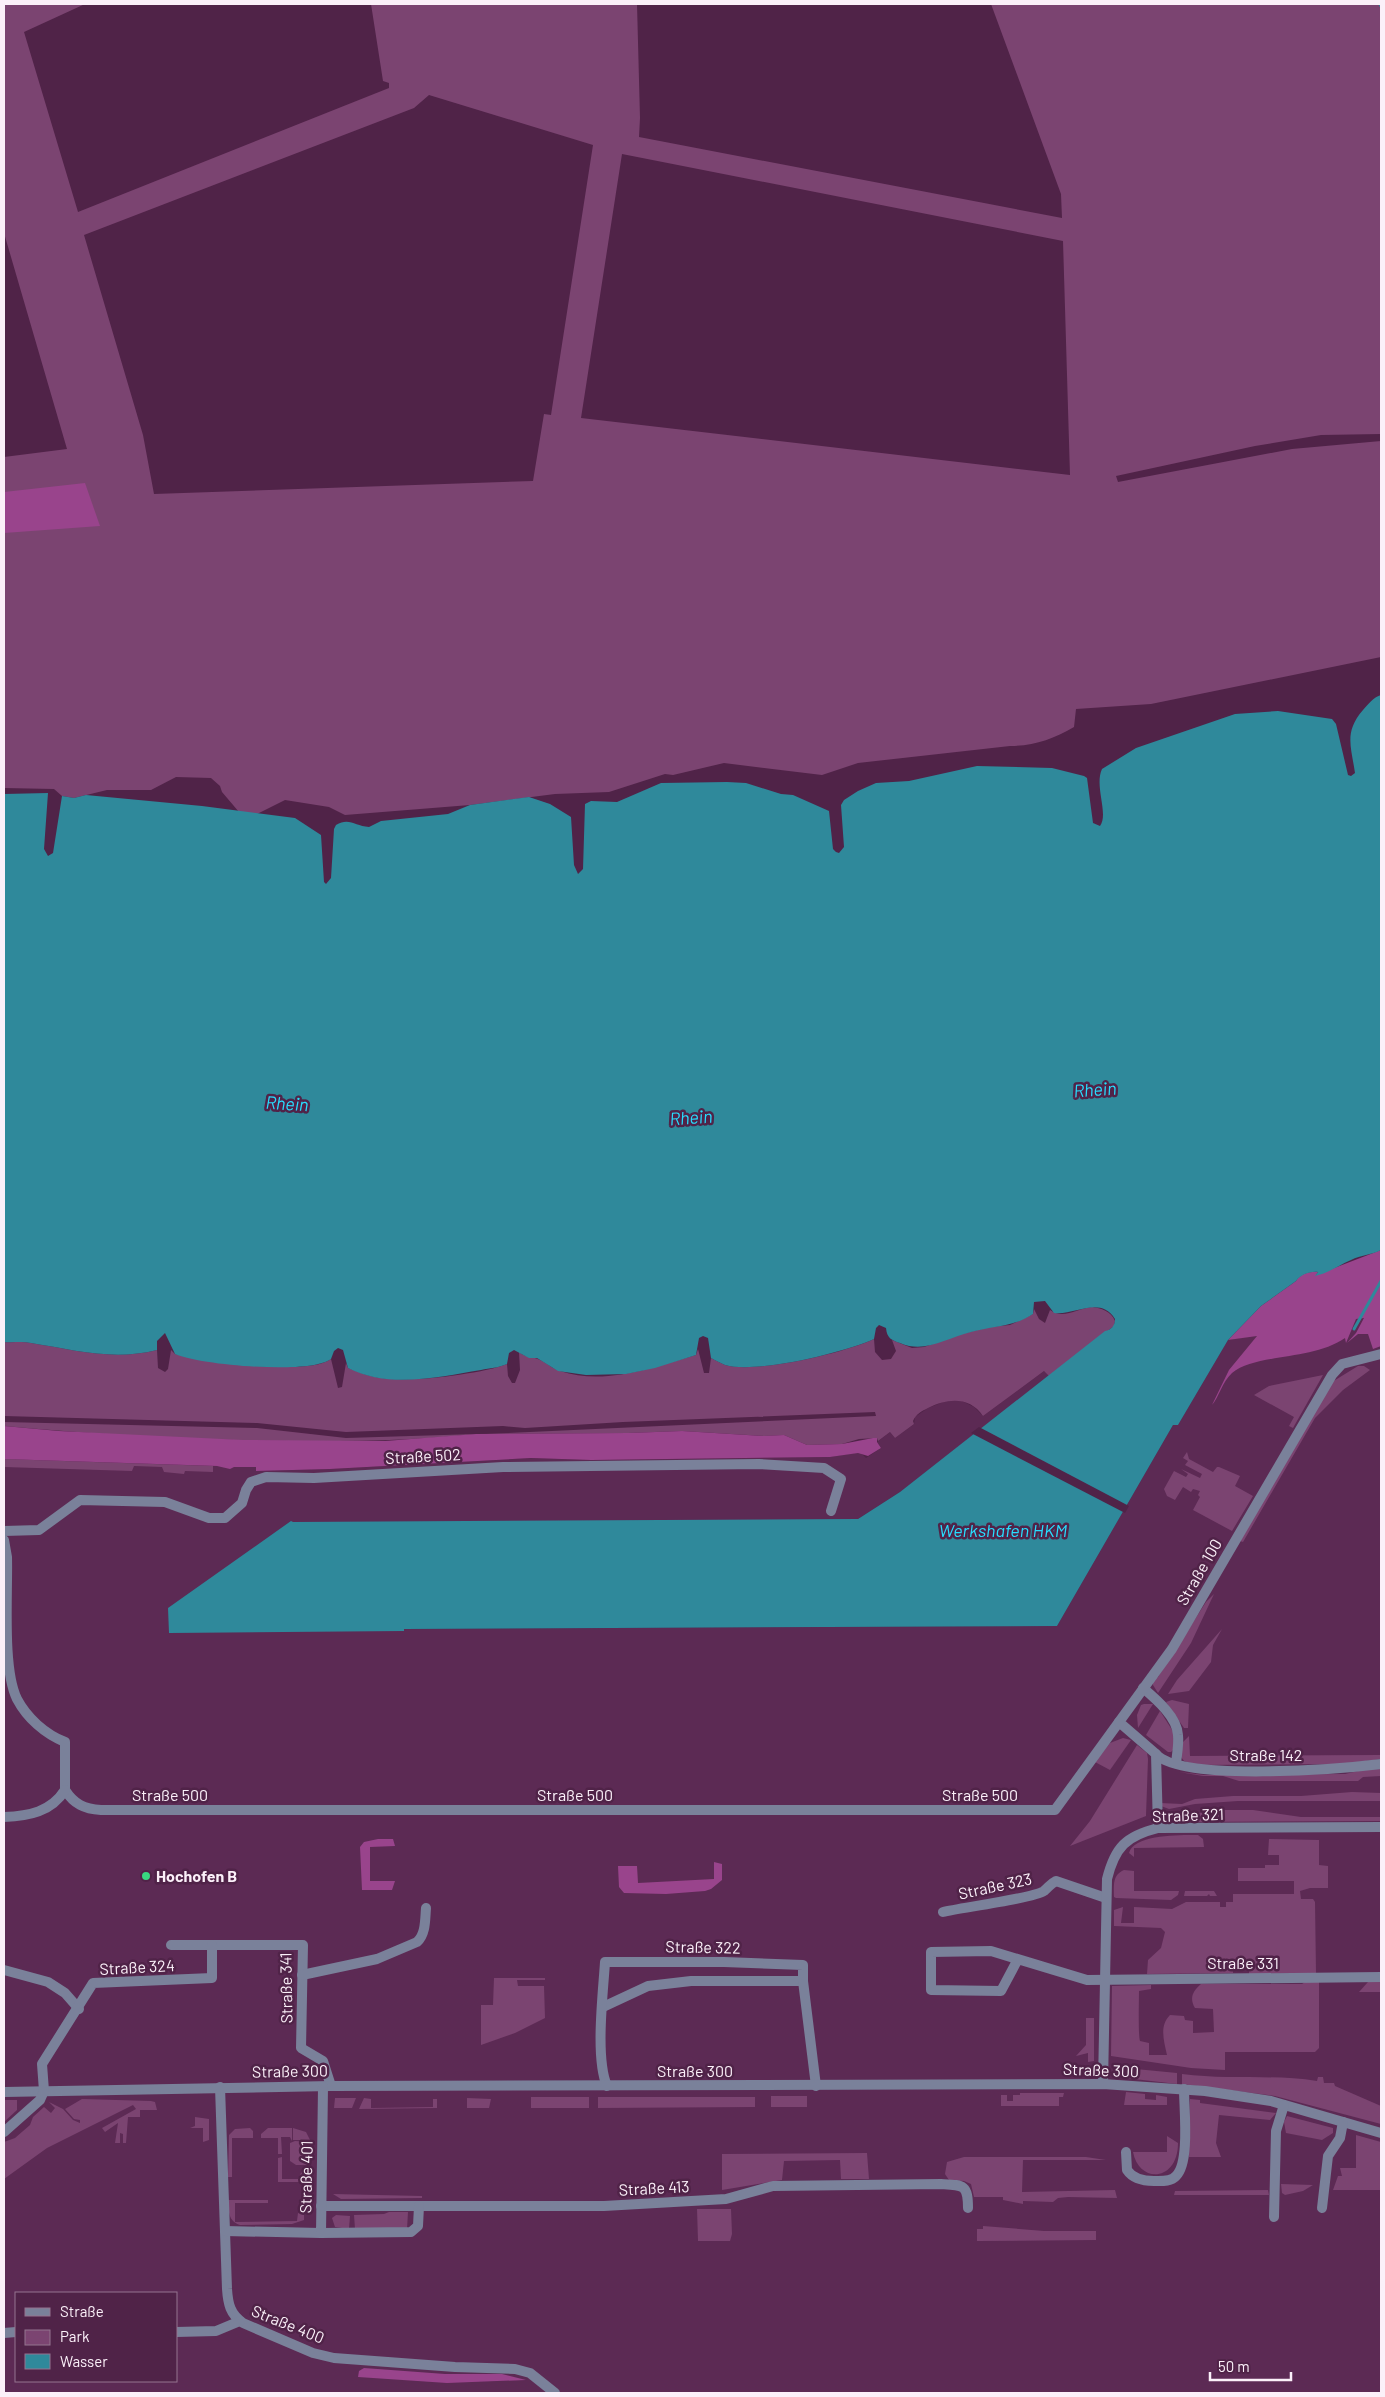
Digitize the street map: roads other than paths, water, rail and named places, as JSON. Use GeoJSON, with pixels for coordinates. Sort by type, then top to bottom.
{"type":"FeatureCollection","features":[{"type":"Feature","properties":{"kind":"street","name":"Straße 100"},"geometry":{"type":"LineString","coordinates":[[1119,1722],[1172,1649],[1332,1375],[1342,1364],[1381,1354]]}},
{"type":"Feature","properties":{"kind":"street","name":"Straße 502"},"geometry":{"type":"LineString","coordinates":[[4,1531],[39,1530],[80,1500],[165,1502],[209,1518],[225,1518],[242,1503],[246,1490],[252,1482],[266,1478],[314,1478],[503,1467],[759,1464],[824,1468],[841,1479],[831,1511]]}},
{"type":"Feature","properties":{"kind":"street"},"geometry":{"type":"LineString","coordinates":[[4,1540],[7,1557],[11,1676],[17,1698],[29,1715],[41,1728],[65,1742],[66,1790],[58,1801],[42,1812],[4,1817]]}},
{"type":"Feature","properties":{"kind":"street"},"geometry":{"type":"LineString","coordinates":[[1144,1688],[1159,1702],[1177,1726],[1179,1737],[1176,1763]]}},
{"type":"Feature","properties":{"kind":"street"},"geometry":{"type":"LineString","coordinates":[[1119,1722],[1156,1754],[1158,1828]]}},
{"type":"Feature","properties":{"kind":"street","name":"Straße 500"},"geometry":{"type":"LineString","coordinates":[[66,1790],[72,1802],[82,1807],[100,1810],[1054,1810],[1119,1722]]}},
{"type":"Feature","properties":{"kind":"street","name":"Straße 142"},"geometry":{"type":"LineString","coordinates":[[1156,1754],[1162,1761],[1204,1770],[1338,1769],[1381,1764]]}},
{"type":"Feature","properties":{"kind":"street","name":"Straße 321"},"geometry":{"type":"LineString","coordinates":[[1103,2084],[1107,1879],[1116,1851],[1126,1841],[1141,1832],[1158,1828],[1381,1827]]}},
{"type":"Feature","properties":{"kind":"street","name":"Straße 323"},"geometry":{"type":"LineString","coordinates":[[943,1912],[1029,1896],[1044,1891],[1049,1884],[1056,1881],[1106,1898]]}},
{"type":"Feature","properties":{"kind":"street"},"geometry":{"type":"LineString","coordinates":[[302,1975],[370,1961],[417,1942],[424,1930],[426,1908]]}},
{"type":"Feature","properties":{"kind":"street","name":"Straße 341"},"geometry":{"type":"LineString","coordinates":[[171,1945],[303,1945],[301,2048],[323,2061],[327,2086]]}},
{"type":"Feature","properties":{"kind":"street","name":"Straße 324"},"geometry":{"type":"LineString","coordinates":[[44,2091],[42,2064],[79,2009],[93,1983],[212,1978],[212,1945]]}},
{"type":"Feature","properties":{"kind":"street"},"geometry":{"type":"LineString","coordinates":[[1018,1959],[1002,1991],[931,1990],[931,1952],[991,1951],[1018,1959],[1086,1980],[1105,1979]]}},
{"type":"Feature","properties":{"kind":"street","name":"Straße 322"},"geometry":{"type":"LineString","coordinates":[[607,2086],[604,2078],[602,2055],[605,1962],[706,1962],[803,1965],[803,1981],[816,2086]]}},
{"type":"Feature","properties":{"kind":"street"},"geometry":{"type":"LineString","coordinates":[[4,1970],[48,1982],[65,1993],[79,2009]]}},
{"type":"Feature","properties":{"kind":"street","name":"Straße 331"},"geometry":{"type":"LineString","coordinates":[[1105,1979],[1381,1977]]}},
{"type":"Feature","properties":{"kind":"street"},"geometry":{"type":"LineString","coordinates":[[603,2007],[648,1986],[691,1981],[803,1981]]}},
{"type":"Feature","properties":{"kind":"street","name":"Straße 300"},"geometry":{"type":"LineString","coordinates":[[4,2092],[327,2086],[1103,2084],[1205,2091],[1284,2105],[1381,2133]]}},
{"type":"Feature","properties":{"kind":"street","name":"Straße 401"},"geometry":{"type":"LineString","coordinates":[[225,2231],[320,2233],[327,2086]]}},
{"type":"Feature","properties":{"kind":"street","name":"Straße 400"},"geometry":{"type":"LineString","coordinates":[[220,2087],[227,2300],[230,2310],[240,2321],[313,2353],[334,2358],[455,2367],[514,2369],[530,2373],[549,2392]]}},
{"type":"Feature","properties":{"kind":"street"},"geometry":{"type":"LineString","coordinates":[[1126,2152],[1127,2170],[1135,2178],[1149,2181],[1175,2178],[1180,2171],[1184,2156],[1184,2089]]}},
{"type":"Feature","properties":{"kind":"street"},"geometry":{"type":"LineString","coordinates":[[4,2132],[40,2100],[44,2091]]}},
{"type":"Feature","properties":{"kind":"street"},"geometry":{"type":"LineString","coordinates":[[1274,2217],[1276,2131],[1284,2105]]}},
{"type":"Feature","properties":{"kind":"street"},"geometry":{"type":"LineString","coordinates":[[1322,2208],[1328,2156],[1340,2138],[1343,2122]]}},
{"type":"Feature","properties":{"kind":"street","name":"Straße 413"},"geometry":{"type":"LineString","coordinates":[[321,2206],[604,2206],[726,2199],[773,2186],[941,2184],[961,2185],[965,2188],[968,2208]]}},
{"type":"Feature","properties":{"kind":"street"},"geometry":{"type":"LineString","coordinates":[[320,2233],[410,2232],[418,2226],[419,2206]]}},
{"type":"Feature","properties":{"kind":"street"},"geometry":{"type":"LineString","coordinates":[[178,2332],[216,2331],[240,2321]]}},
{"type":"Feature","properties":{"kind":"water"},"geometry":{"type":"Polygon","coordinates":[[[1381,695],[1381,1250],[1355,1258],[1320,1275],[1315,1276],[1318,1272],[1315,1272],[1303,1275],[1261,1306],[1228,1340],[1178,1425],[1173,1425],[1057,1626],[404,1629],[404,1631],[169,1633],[168,1608],[291,1521],[858,1519],[900,1492],[1105,1331],[1111,1329],[1115,1319],[1102,1308],[1094,1307],[1054,1313],[1045,1301],[1034,1302],[1033,1314],[1026,1318],[927,1346],[909,1346],[894,1341],[888,1336],[886,1328],[879,1325],[876,1328],[874,1339],[860,1345],[799,1361],[757,1367],[739,1367],[725,1365],[711,1358],[708,1338],[703,1336],[699,1338],[696,1355],[655,1368],[626,1374],[586,1375],[558,1371],[537,1358],[529,1358],[514,1350],[509,1353],[507,1364],[448,1376],[414,1380],[380,1378],[348,1368],[343,1350],[338,1348],[334,1351],[331,1359],[319,1364],[301,1367],[254,1367],[207,1362],[175,1354],[165,1333],[157,1341],[157,1350],[125,1355],[79,1351],[28,1342],[4,1342],[4,794],[48,793],[44,849],[48,856],[53,853],[62,796],[74,798],[86,795],[202,806],[295,818],[321,835],[324,882],[326,884],[331,878],[334,829],[336,825],[348,822],[369,827],[381,821],[448,814],[470,805],[529,797],[550,804],[571,817],[574,865],[578,874],[583,869],[585,804],[591,801],[617,802],[661,783],[746,783],[781,794],[793,795],[829,811],[833,849],[839,853],[844,847],[841,805],[844,800],[858,791],[876,783],[909,781],[977,766],[1052,768],[1084,776],[1087,778],[1093,823],[1100,826],[1103,814],[1100,783],[1102,769],[1136,748],[1235,714],[1278,711],[1332,719],[1336,724],[1348,775],[1351,776],[1355,773],[1350,740],[1353,725],[1367,705],[1381,695]]]}},
{"type":"Feature","properties":{"kind":"waterway"},"geometry":{"type":"LineString","coordinates":[[1354,1329],[1381,1281]]}},
{"type":"Feature","properties":{"kind":"place","name":"Hochofen B"},"geometry":{"type":"Point","coordinates":[146,1876]}},
{"type":"Feature","properties":{"kind":"water label","name":"Rhein"},"geometry":{"type":"Point","coordinates":[1095,1090]}},
{"type":"Feature","properties":{"kind":"water label","name":"Rhein"},"geometry":{"type":"Point","coordinates":[287,1104]}},
{"type":"Feature","properties":{"kind":"water label","name":"Rhein"},"geometry":{"type":"Point","coordinates":[691,1118]}},
{"type":"Feature","properties":{"kind":"water label","name":"Werkshafen HKM"},"geometry":{"type":"Point","coordinates":[1003,1531]}}]}
